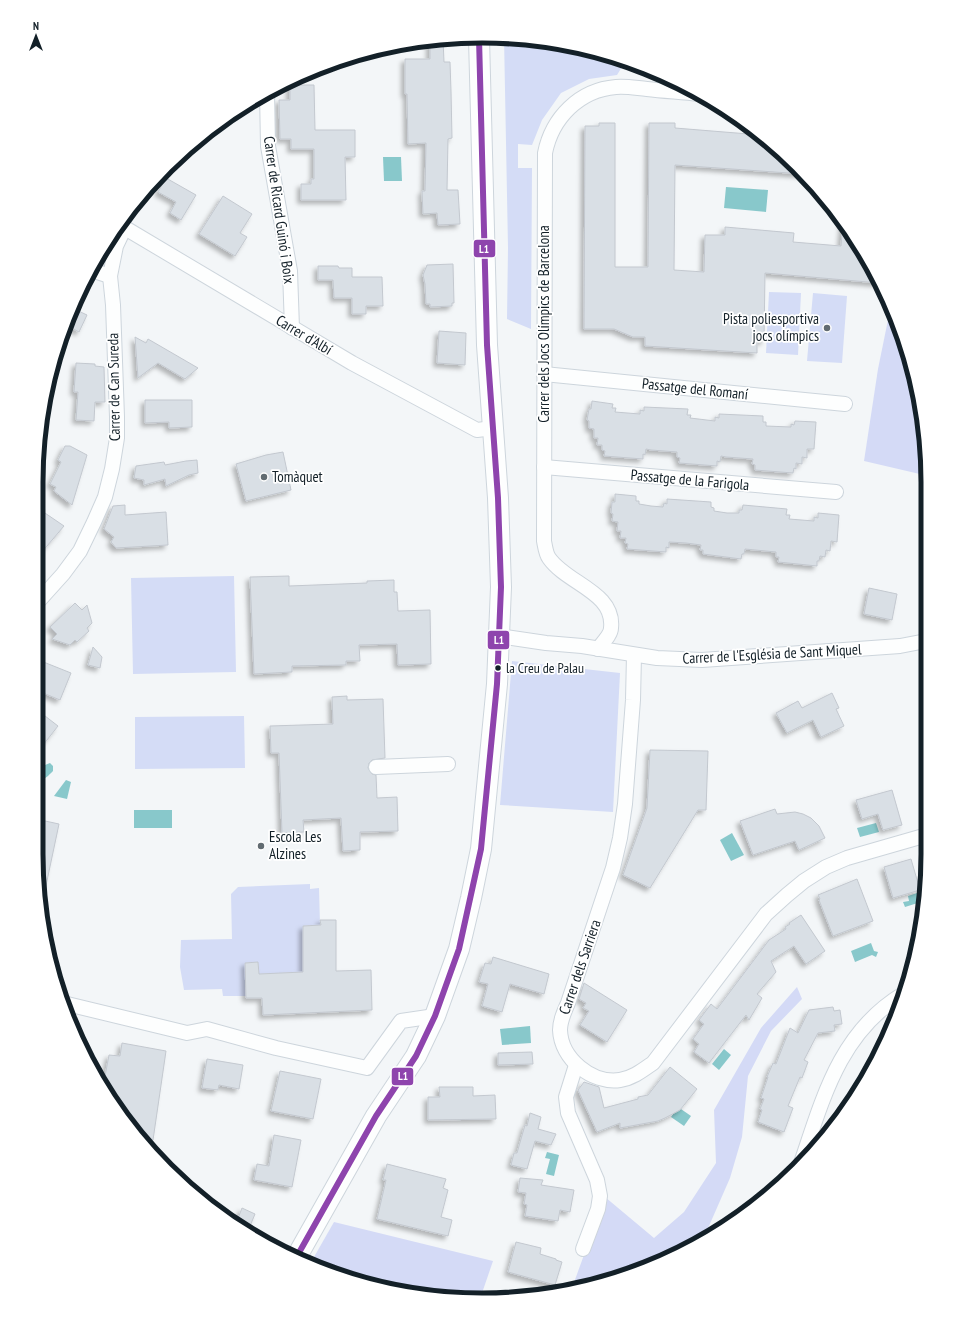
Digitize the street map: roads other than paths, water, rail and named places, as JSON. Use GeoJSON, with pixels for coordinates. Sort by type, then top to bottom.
{"type":"FeatureCollection","features":[{"type":"Feature","properties":{"kind":"street"},"geometry":{"type":"LineString","coordinates":[[299,1253],[376,1116],[416,1056],[435,1016],[459,949],[481,849],[497,684],[501,588],[498,498],[487,345],[479,43]]}},
{"type":"Feature","properties":{"kind":"street","name":"Carrer dels Jocs Olímpics de Barcelona"},"geometry":{"type":"LineString","coordinates":[[598,649],[611,630],[610,613],[603,600],[566,575],[549,558],[544,541],[544,160],[548,140],[554,127],[572,106],[583,98],[602,90],[616,87],[684,93]]}},
{"type":"Feature","properties":{"kind":"street","name":"Carrer de Ricard Guinó i Boix"},"geometry":{"type":"LineString","coordinates":[[267,100],[268,146],[290,271],[292,328]]}},
{"type":"Feature","properties":{"kind":"street","name":"Carrer d'Albí"},"geometry":{"type":"LineString","coordinates":[[126,226],[352,363],[477,430],[493,428]]}},
{"type":"Feature","properties":{"kind":"street","name":"Carrer de Can Sureda"},"geometry":{"type":"LineString","coordinates":[[43,596],[63,574],[80,551],[105,497],[112,469],[117,438],[117,417],[113,305],[110,276],[119,235]]}},
{"type":"Feature","properties":{"kind":"street"},"geometry":{"type":"LineString","coordinates":[[97,272],[110,276]]}},
{"type":"Feature","properties":{"kind":"street","name":"Passatge del Romaní"},"geometry":{"type":"LineString","coordinates":[[544,374],[845,404]]}},
{"type":"Feature","properties":{"kind":"street","name":"Passatge de la Farigola"},"geometry":{"type":"LineString","coordinates":[[544,467],[836,492]]}},
{"type":"Feature","properties":{"kind":"street","name":"Carrer de l'Església de Sant Miquel"},"geometry":{"type":"LineString","coordinates":[[499,636],[657,658],[702,660],[893,646],[921,642]]}},
{"type":"Feature","properties":{"kind":"street","name":"Carrer dels Sarriera"},"geometry":{"type":"LineString","coordinates":[[634,655],[633,700],[625,804],[618,845],[605,895],[561,1018],[560,1030],[562,1042],[567,1054],[576,1065],[605,1080],[620,1080],[636,1075],[653,1063],[766,914],[787,895],[804,881],[826,867],[847,858],[921,837]]}},
{"type":"Feature","properties":{"kind":"street"},"geometry":{"type":"LineString","coordinates":[[376,767],[448,764]]}},
{"type":"Feature","properties":{"kind":"street"},"geometry":{"type":"LineString","coordinates":[[806,1150],[829,1084],[848,1047],[869,1022],[888,1004],[897,998]]}},
{"type":"Feature","properties":{"kind":"street"},"geometry":{"type":"LineString","coordinates":[[70,1005],[187,1033],[207,1029],[276,1048],[367,1068],[401,1021],[435,1016]]}},
{"type":"Feature","properties":{"kind":"street"},"geometry":{"type":"LineString","coordinates":[[576,1065],[566,1097],[568,1114],[597,1180],[600,1196],[598,1209],[583,1249]]}},
{"type":"Feature","properties":{"kind":"place","name":"Pista poliesportiva jocs olímpics"},"geometry":{"type":"Point","coordinates":[827,328]}},
{"type":"Feature","properties":{"kind":"place","name":"Tomàquet"},"geometry":{"type":"Point","coordinates":[264,477]}},
{"type":"Feature","properties":{"kind":"place","name":"la Creu de Palau"},"geometry":{"type":"Point","coordinates":[498,668]}},
{"type":"Feature","properties":{"kind":"place","name":"Escola Les Alzines"},"geometry":{"type":"Point","coordinates":[261,846]}}]}
